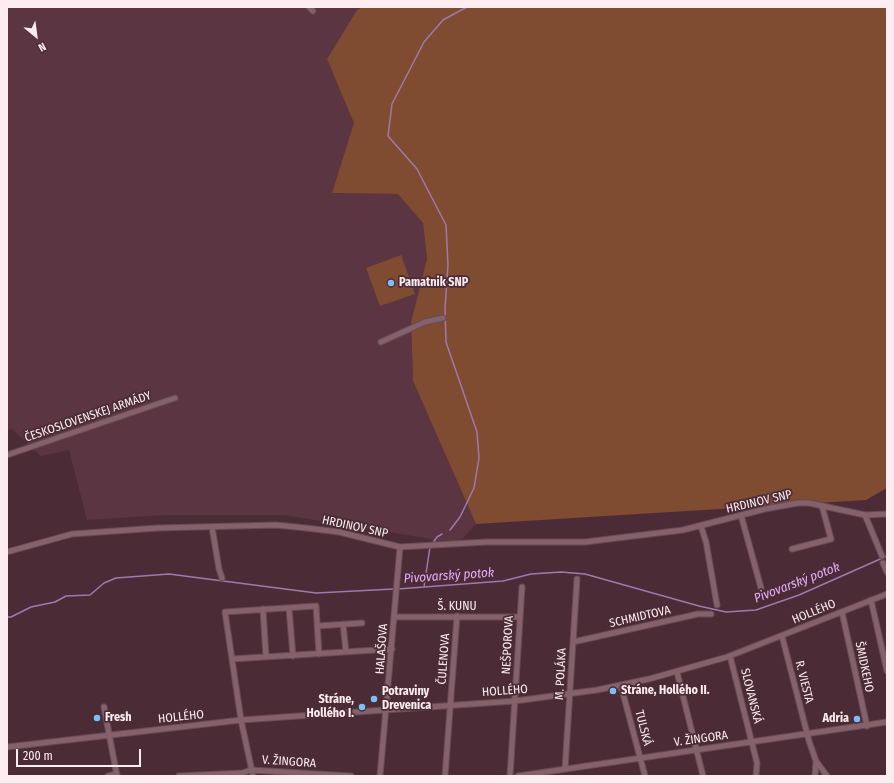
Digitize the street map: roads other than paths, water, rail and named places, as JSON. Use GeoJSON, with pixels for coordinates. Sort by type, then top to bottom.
{"type":"FeatureCollection","features":[{"type":"Feature","properties":{"kind":"street"},"geometry":{"type":"LineString","coordinates":[[381,342],[424,322],[443,318]]}},
{"type":"Feature","properties":{"kind":"street","name":"ČESKOSLOVENSKEJ ARMÁDY"},"geometry":{"type":"LineString","coordinates":[[7,455],[175,398]]}},
{"type":"Feature","properties":{"kind":"street","name":"HRDINOV SNP"},"geometry":{"type":"LineString","coordinates":[[7,552],[57,537],[83,532],[276,525],[323,529],[400,547],[512,541],[585,542],[662,533],[701,526],[741,515],[798,503],[822,506],[865,515],[887,514]]}},
{"type":"Feature","properties":{"kind":"street"},"geometry":{"type":"LineString","coordinates":[[792,549],[831,539],[822,506]]}},
{"type":"Feature","properties":{"kind":"street"},"geometry":{"type":"LineString","coordinates":[[741,515],[762,588]]}},
{"type":"Feature","properties":{"kind":"street"},"geometry":{"type":"LineString","coordinates":[[865,515],[882,556]]}},
{"type":"Feature","properties":{"kind":"street"},"geometry":{"type":"LineString","coordinates":[[701,526],[706,542],[717,605]]}},
{"type":"Feature","properties":{"kind":"street"},"geometry":{"type":"LineString","coordinates":[[212,527],[219,570],[222,578]]}},
{"type":"Feature","properties":{"kind":"street","name":"HALAŠOVA"},"geometry":{"type":"LineString","coordinates":[[380,776],[400,547]]}},
{"type":"Feature","properties":{"kind":"street"},"geometry":{"type":"LineString","coordinates":[[883,563],[887,572]]}},
{"type":"Feature","properties":{"kind":"street","name":"M. POLÁKA"},"geometry":{"type":"LineString","coordinates":[[565,769],[577,579]]}},
{"type":"Feature","properties":{"kind":"street","name":"NEŠPOROVA"},"geometry":{"type":"LineString","coordinates":[[510,776],[522,587]]}},
{"type":"Feature","properties":{"kind":"street","name":"HOLLÉHO"},"geometry":{"type":"LineString","coordinates":[[7,747],[241,720],[515,701],[621,686],[677,672],[730,656],[887,594]]}},
{"type":"Feature","properties":{"kind":"street"},"geometry":{"type":"LineString","coordinates":[[871,600],[887,671]]}},
{"type":"Feature","properties":{"kind":"street"},"geometry":{"type":"LineString","coordinates":[[253,776],[241,720],[225,612],[316,606],[319,654]]}},
{"type":"Feature","properties":{"kind":"street"},"geometry":{"type":"LineString","coordinates":[[289,608],[292,656]]}},
{"type":"Feature","properties":{"kind":"street"},"geometry":{"type":"LineString","coordinates":[[263,609],[266,657]]}},
{"type":"Feature","properties":{"kind":"street","name":"ŠMIDKEHO"},"geometry":{"type":"LineString","coordinates":[[842,612],[867,726]]}},
{"type":"Feature","properties":{"kind":"street","name":"SCHMIDTOVA"},"geometry":{"type":"LineString","coordinates":[[573,642],[698,614],[711,614]]}},
{"type":"Feature","properties":{"kind":"street","name":"ČULENOVA"},"geometry":{"type":"LineString","coordinates":[[445,776],[457,616]]}},
{"type":"Feature","properties":{"kind":"street","name":"Š. KUNU"},"geometry":{"type":"LineString","coordinates":[[394,617],[520,617]]}},
{"type":"Feature","properties":{"kind":"street"},"geometry":{"type":"LineString","coordinates":[[317,626],[362,623]]}},
{"type":"Feature","properties":{"kind":"street"},"geometry":{"type":"LineString","coordinates":[[343,624],[346,652]]}},
{"type":"Feature","properties":{"kind":"street","name":"R. VIESTA"},"geometry":{"type":"LineString","coordinates":[[782,636],[807,734],[816,761],[827,776]]}},
{"type":"Feature","properties":{"kind":"street"},"geometry":{"type":"LineString","coordinates":[[232,659],[392,649]]}},
{"type":"Feature","properties":{"kind":"street","name":"SLOVANSKÁ"},"geometry":{"type":"LineString","coordinates":[[730,656],[757,763],[756,776]]}},
{"type":"Feature","properties":{"kind":"street"},"geometry":{"type":"LineString","coordinates":[[677,672],[703,776]]}},
{"type":"Feature","properties":{"kind":"street","name":"TULSKÁ"},"geometry":{"type":"LineString","coordinates":[[621,686],[645,776]]}},
{"type":"Feature","properties":{"kind":"street"},"geometry":{"type":"LineString","coordinates":[[104,707],[117,775],[108,776]]}},
{"type":"Feature","properties":{"kind":"street","name":"V. ŽINGORA"},"geometry":{"type":"LineString","coordinates":[[518,776],[887,722]]}},
{"type":"Feature","properties":{"kind":"street"},"geometry":{"type":"LineString","coordinates":[[815,776],[816,761]]}},
{"type":"Feature","properties":{"kind":"street","name":"V. ŽINGORA"},"geometry":{"type":"LineString","coordinates":[[179,776],[242,773],[251,770],[296,774],[351,776]]}},
{"type":"Feature","properties":{"kind":"waterway"},"geometry":{"type":"LineString","coordinates":[[450,530],[460,517],[474,488],[479,458],[477,432],[446,342],[445,308],[448,265],[446,225],[417,169],[388,136],[392,104],[424,42],[443,20],[467,7]]}},
{"type":"Feature","properties":{"kind":"waterway"},"geometry":{"type":"LineString","coordinates":[[432,544],[437,537],[442,534]]}},
{"type":"Feature","properties":{"kind":"waterway"},"geometry":{"type":"LineString","coordinates":[[424,587],[430,547]]}},
{"type":"Feature","properties":{"kind":"waterway","name":"Pivovarský potok"},"geometry":{"type":"LineString","coordinates":[[398,589],[503,581],[531,574],[561,572],[585,574],[699,606],[726,612],[756,610],[799,595],[887,556]]}},
{"type":"Feature","properties":{"kind":"waterway","name":"Pivovarský potok"},"geometry":{"type":"LineString","coordinates":[[7,617],[11,617],[31,607],[55,602],[66,596],[90,595],[104,583],[116,578],[169,574],[316,593],[394,589]]}},
{"type":"Feature","properties":{"kind":"place","name":"Pamatnik SNP"},"geometry":{"type":"Point","coordinates":[391,283]}},
{"type":"Feature","properties":{"kind":"place","name":"Stráne, Hollého II."},"geometry":{"type":"Point","coordinates":[613,691]}},
{"type":"Feature","properties":{"kind":"place","name":"Potraviny Drevenica"},"geometry":{"type":"Point","coordinates":[374,699]}},
{"type":"Feature","properties":{"kind":"place","name":"Stráne, Hollého I."},"geometry":{"type":"Point","coordinates":[362,707]}},
{"type":"Feature","properties":{"kind":"place","name":"Fresh"},"geometry":{"type":"Point","coordinates":[97,718]}},
{"type":"Feature","properties":{"kind":"place","name":"Adria"},"geometry":{"type":"Point","coordinates":[857,719]}}]}
